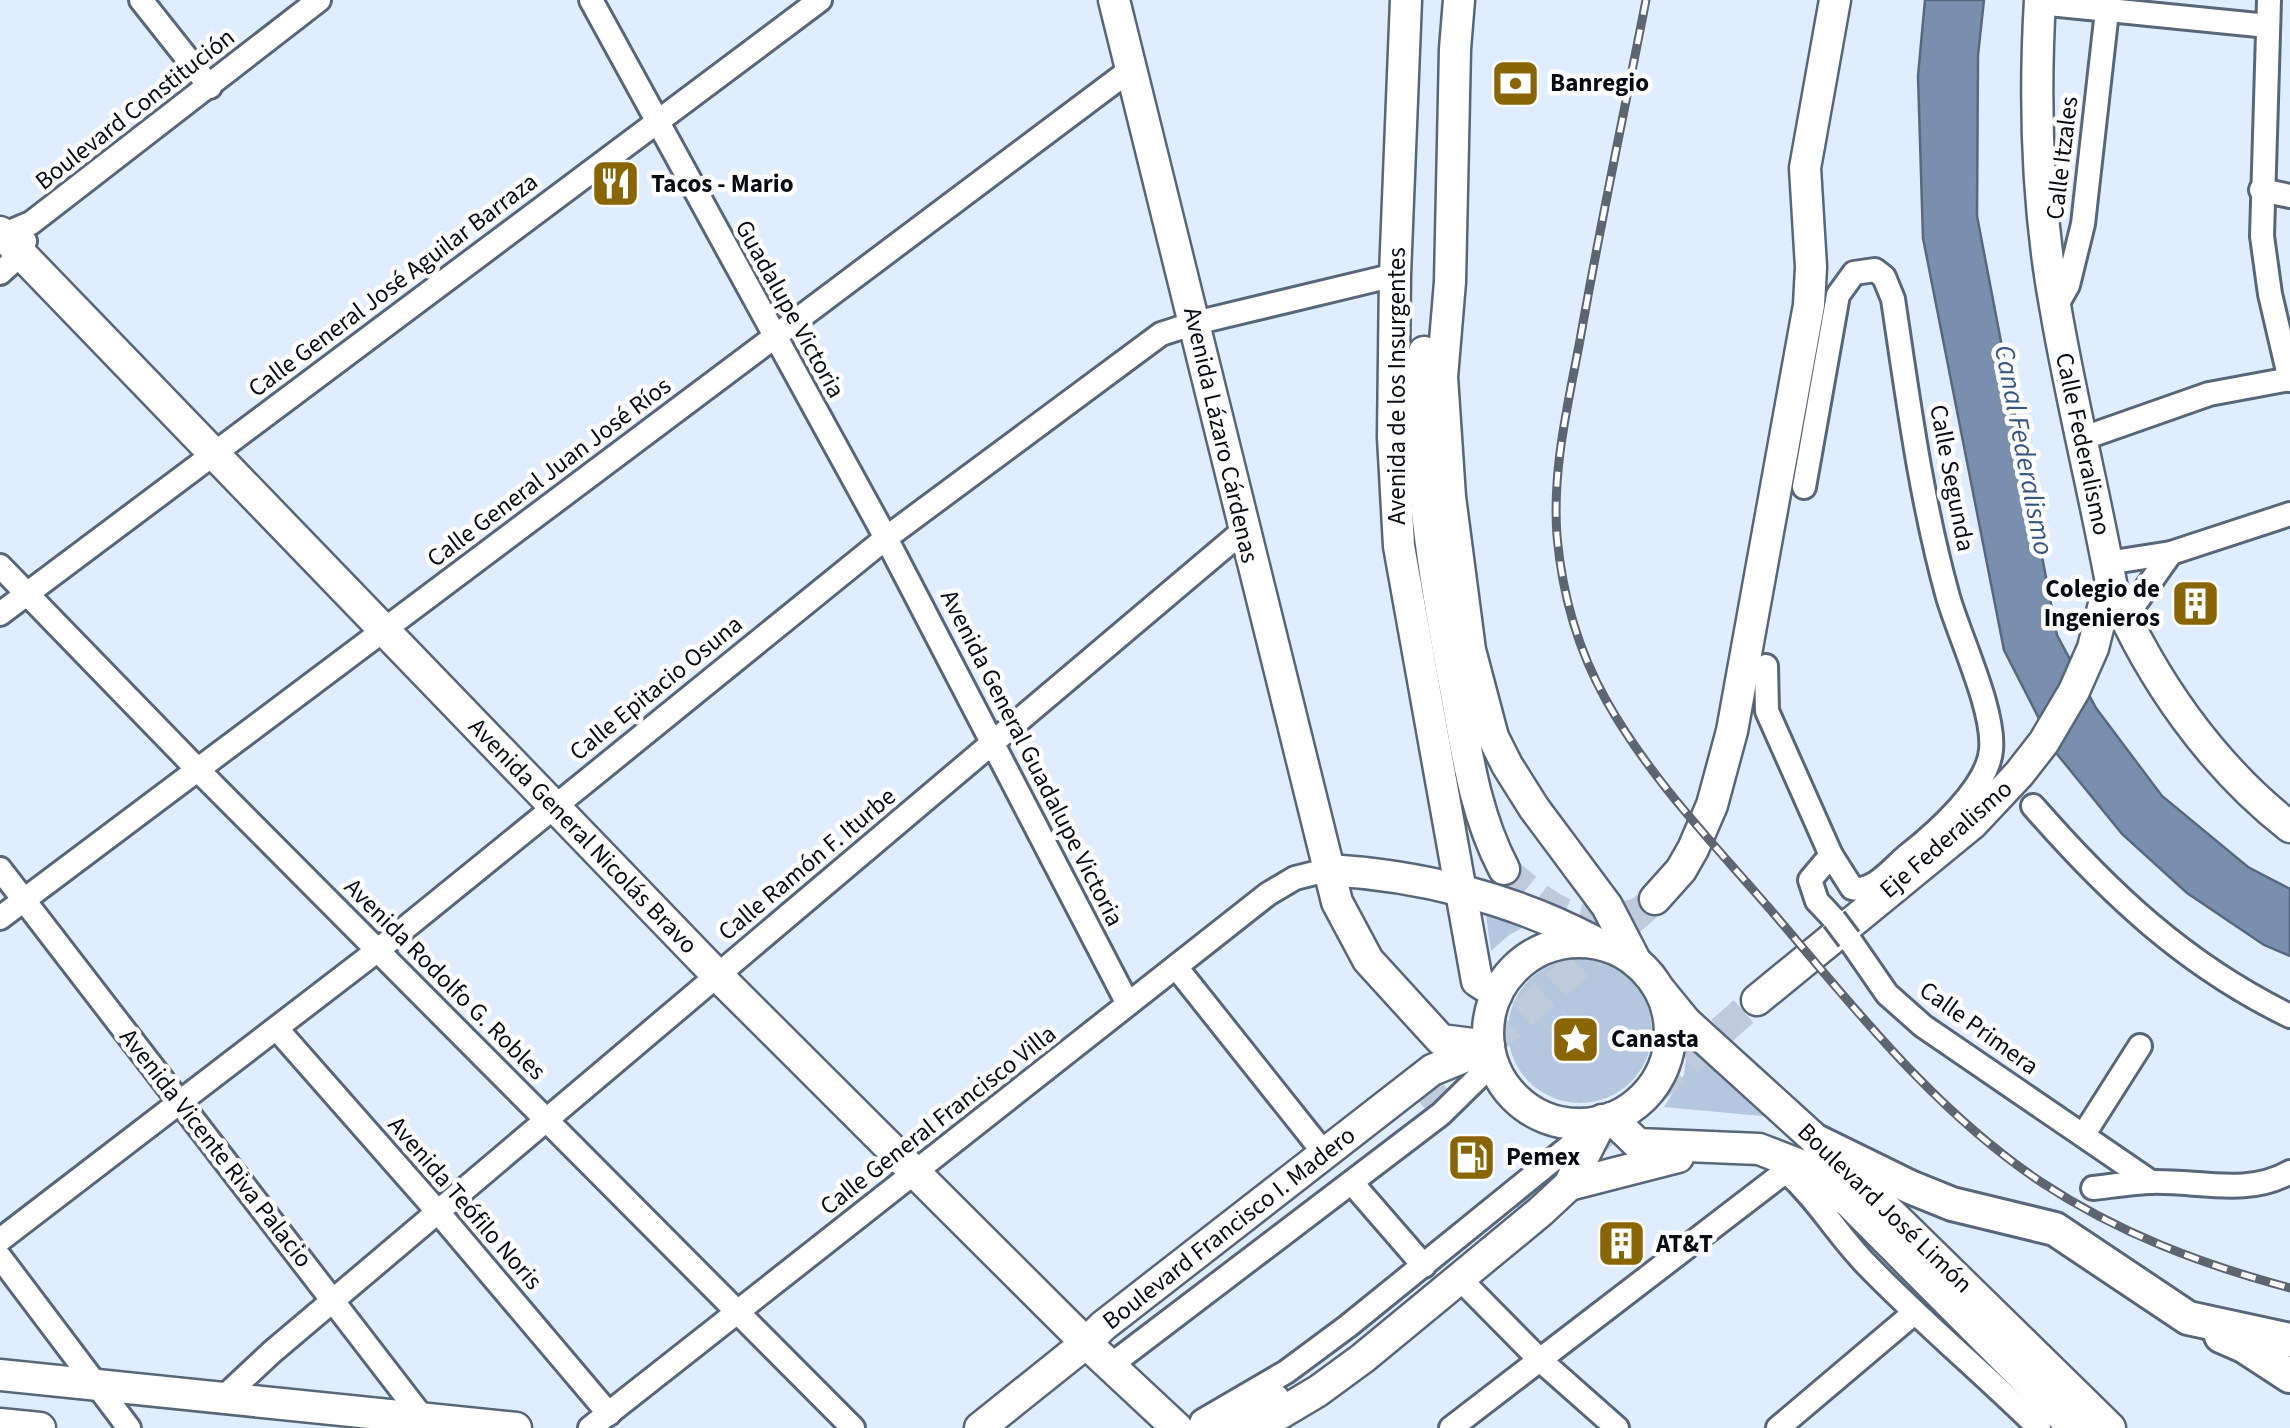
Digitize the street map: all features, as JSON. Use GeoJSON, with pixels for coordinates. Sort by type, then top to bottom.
{"type":"FeatureCollection","features":[{"type":"Feature","properties":{"kind":"highway"},"geometry":{"type":"LineString","coordinates":[[1818,1142],[1952,1204],[2055,1229],[2188,1318],[2290,1376]]}},
{"type":"Feature","properties":{"kind":"highway"},"geometry":{"type":"LineString","coordinates":[[2188,1318],[2290,1340]]}},
{"type":"Feature","properties":{"kind":"highway"},"geometry":{"type":"LineString","coordinates":[[2236,1343],[2290,1356]]}},
{"type":"Feature","properties":{"kind":"main road","name":"Avenida Lázaro Cárdenas"},"geometry":{"type":"LineString","coordinates":[[1114,0],[1328,870],[1347,926],[1368,960],[1441,1040],[1490,1052]]}},
{"type":"Feature","properties":{"kind":"main road","name":"Avenida de los Insurgentes"},"geometry":{"type":"LineString","coordinates":[[1406,0],[1392,438],[1399,546],[1477,981],[1497,994]]}},
{"type":"Feature","properties":{"kind":"main road","name":"Avenida de los Insurgentes"},"geometry":{"type":"LineString","coordinates":[[1459,0],[1442,412],[1470,650],[1481,700],[1507,765],[1607,906],[1636,962]]}},
{"type":"Feature","properties":{"kind":"main road"},"geometry":{"type":"LineString","coordinates":[[1655,899],[1687,860],[1712,804],[1789,489],[1811,267],[1805,168],[1835,0]]}},
{"type":"Feature","properties":{"kind":"main road","name":"Calle Federalismo"},"geometry":{"type":"LineString","coordinates":[[2039,2],[2038,162],[2055,308],[2112,594],[2182,713],[2210,750],[2239,782],[2290,826]]}},
{"type":"Feature","properties":{"kind":"main road"},"geometry":{"type":"LineString","coordinates":[[1453,130],[1429,286],[1420,449],[1431,550],[1474,792],[1486,836],[1504,869]]}},
{"type":"Feature","properties":{"kind":"main road","name":"Avenida General Nicolás Bravo"},"geometry":{"type":"LineString","coordinates":[[4,246],[385,629],[718,976],[1086,1343],[1178,1428]]}},
{"type":"Feature","properties":{"kind":"main road","name":"Eje Federalismo"},"geometry":{"type":"LineString","coordinates":[[1757,1000],[1972,824],[2020,774],[2074,692],[2112,594]]}},
{"type":"Feature","properties":{"kind":"main road"},"geometry":{"type":"LineString","coordinates":[[1328,870],[1378,873],[1538,913],[1636,962],[1659,989],[1669,1026],[1665,1064],[1643,1096],[1606,1119],[1569,1124],[1544,1118],[1504,1086],[1490,1052],[1489,1020],[1497,994],[1514,969],[1539,951],[1568,942],[1598,944]]}},
{"type":"Feature","properties":{"kind":"main road","name":"Boulevard José Limón"},"geometry":{"type":"LineString","coordinates":[[1659,989],[1686,1022],[1818,1142],[2110,1428]]}},
{"type":"Feature","properties":{"kind":"main road","name":"Boulevard Francisco I. Madero"},"geometry":{"type":"LineString","coordinates":[[980,1428],[1103,1326],[1432,1070],[1490,1052]]}},
{"type":"Feature","properties":{"kind":"main road"},"geometry":{"type":"LineString","coordinates":[[1086,1343],[1114,1336],[1420,1103]]}},
{"type":"Feature","properties":{"kind":"main road"},"geometry":{"type":"LineString","coordinates":[[1256,1428],[1318,1391],[1460,1280],[1569,1185],[1606,1119]]}},
{"type":"Feature","properties":{"kind":"main road","name":"Boulevard José Limón"},"geometry":{"type":"LineString","coordinates":[[1606,1119],[1638,1144],[1759,1149],[1783,1156],[1823,1180],[2074,1428]]}},
{"type":"Feature","properties":{"kind":"main road"},"geometry":{"type":"LineString","coordinates":[[1569,1185],[1723,1148]]}},
{"type":"Feature","properties":{"kind":"main road"},"geometry":{"type":"LineString","coordinates":[[1813,1196],[1869,1242],[1942,1315],[1995,1349]]}},
{"type":"Feature","properties":{"kind":"main road"},"geometry":{"type":"LineString","coordinates":[[1219,1428],[1276,1398],[1344,1351],[1517,1208]]}},
{"type":"Feature","properties":{"kind":"main road"},"geometry":{"type":"LineString","coordinates":[[0,1375],[225,1396],[427,1423],[516,1428]]}},
{"type":"Feature","properties":{"kind":"main road"},"geometry":{"type":"LineString","coordinates":[[0,1424],[40,1428]]}},
{"type":"Feature","properties":{"kind":"street"},"geometry":{"type":"LineString","coordinates":[[141,0],[210,87]]}},
{"type":"Feature","properties":{"kind":"street","name":"Boulevard Constitución"},"geometry":{"type":"LineString","coordinates":[[4,246],[320,0]]}},
{"type":"Feature","properties":{"kind":"street","name":"Guadalupe Victoria"},"geometry":{"type":"LineString","coordinates":[[591,0],[886,538]]}},
{"type":"Feature","properties":{"kind":"street","name":"Calle General José Aguilar Barraza"},"geometry":{"type":"LineString","coordinates":[[0,614],[820,0]]}},
{"type":"Feature","properties":{"kind":"street"},"geometry":{"type":"LineString","coordinates":[[2080,439],[2209,394],[2290,379],[2262,236],[2261,190],[2279,52],[2268,26],[2269,0]]}},
{"type":"Feature","properties":{"kind":"street"},"geometry":{"type":"LineString","coordinates":[[2039,2],[2268,26]]}},
{"type":"Feature","properties":{"kind":"street","name":"Calle Itzales"},"geometry":{"type":"LineString","coordinates":[[2055,308],[2068,285],[2083,224],[2115,8]]}},
{"type":"Feature","properties":{"kind":"street","name":"Calle General Juan José Ríos"},"geometry":{"type":"LineString","coordinates":[[0,918],[1130,70]]}},
{"type":"Feature","properties":{"kind":"street"},"geometry":{"type":"LineString","coordinates":[[2261,190],[2290,196]]}},
{"type":"Feature","properties":{"kind":"street","name":"Calle Segunda"},"geometry":{"type":"LineString","coordinates":[[1789,489],[1838,295],[1854,273],[1876,270],[1884,277],[1893,299],[1926,511],[1991,732],[1988,765],[1978,783],[1929,838],[1874,884],[1860,890],[1852,888],[1830,854]]}},
{"type":"Feature","properties":{"kind":"street","name":"Calle Epitacio Osuna"},"geometry":{"type":"LineString","coordinates":[[0,1240],[378,950],[886,538],[1161,334],[1395,276]]}},
{"type":"Feature","properties":{"kind":"street"},"geometry":{"type":"LineString","coordinates":[[2112,594],[2171,553],[2290,514]]}},
{"type":"Feature","properties":{"kind":"street","name":"Calle Ramón F. Iturbe"},"geometry":{"type":"LineString","coordinates":[[225,1396],[333,1300],[1243,530]]}},
{"type":"Feature","properties":{"kind":"street","name":"Avenida General Guadalupe Victoria"},"geometry":{"type":"LineString","coordinates":[[886,538],[1128,1004]]}},
{"type":"Feature","properties":{"kind":"street"},"geometry":{"type":"LineString","coordinates":[[2112,594],[2171,553]]}},
{"type":"Feature","properties":{"kind":"street","name":"Avenida Rodolfo G. Robles"},"geometry":{"type":"LineString","coordinates":[[0,566],[853,1428]]}},
{"type":"Feature","properties":{"kind":"street"},"geometry":{"type":"LineString","coordinates":[[1766,666],[1768,711],[1830,854]]}},
{"type":"Feature","properties":{"kind":"street"},"geometry":{"type":"LineString","coordinates":[[2032,806],[2090,872],[2165,939],[2227,981],[2290,1016]]}},
{"type":"Feature","properties":{"kind":"street","name":"Calle Primera"},"geometry":{"type":"LineString","coordinates":[[1830,854],[1810,880],[1817,900],[1887,994],[1923,1026],[2151,1182]]}},
{"type":"Feature","properties":{"kind":"street","name":"Avenida Vicente Riva Palacio"},"geometry":{"type":"LineString","coordinates":[[0,869],[427,1423]]}},
{"type":"Feature","properties":{"kind":"street","name":"Calle General Francisco Villa"},"geometry":{"type":"LineString","coordinates":[[600,1421],[1268,894],[1296,878],[1328,870]]}},
{"type":"Feature","properties":{"kind":"street"},"geometry":{"type":"LineString","coordinates":[[1176,967],[1324,1153]]}},
{"type":"Feature","properties":{"kind":"street","name":"Avenida Teófilo Noris"},"geometry":{"type":"LineString","coordinates":[[277,1029],[438,1212],[600,1421]]}},
{"type":"Feature","properties":{"kind":"street"},"geometry":{"type":"LineString","coordinates":[[2084,1134],[2140,1046]]}},
{"type":"Feature","properties":{"kind":"street","name":"Boulevard Francisco I. Madero"},"geometry":{"type":"LineString","coordinates":[[1111,1364],[1440,1114],[1490,1052]]}},
{"type":"Feature","properties":{"kind":"street"},"geometry":{"type":"LineString","coordinates":[[1198,1428],[1214,1413],[1286,1372],[1606,1119]]}},
{"type":"Feature","properties":{"kind":"street","name":"Boulevard José Limón"},"geometry":{"type":"LineString","coordinates":[[1539,1359],[1786,1171],[1813,1196],[1849,1246],[1914,1313],[1968,1358],[2038,1428]]}},
{"type":"Feature","properties":{"kind":"street"},"geometry":{"type":"LineString","coordinates":[[2093,1188],[2151,1182],[2267,1184],[2290,1172]]}},
{"type":"Feature","properties":{"kind":"street"},"geometry":{"type":"LineString","coordinates":[[1352,1183],[1424,1266]]}},
{"type":"Feature","properties":{"kind":"street"},"geometry":{"type":"LineString","coordinates":[[0,1257],[129,1428]]}},
{"type":"Feature","properties":{"kind":"street"},"geometry":{"type":"LineString","coordinates":[[1460,1280],[1539,1359],[1618,1428]]}},
{"type":"Feature","properties":{"kind":"street"},"geometry":{"type":"LineString","coordinates":[[1778,1428],[1914,1313]]}},
{"type":"Feature","properties":{"kind":"street"},"geometry":{"type":"LineString","coordinates":[[1451,1428],[1539,1359]]}},
{"type":"Feature","properties":{"kind":"shaded area"},"geometry":{"type":"Polygon","coordinates":[[[1925,0],[1984,0],[1978,55],[1977,216],[2057,635],[2096,708],[2162,796],[2248,867],[2290,889],[2290,956],[2264,945],[2187,893],[2122,834],[2057,754],[2004,650],[1923,238],[1918,76],[1925,0]]]}},
{"type":"Feature","properties":{"kind":"shaded area"},"geometry":{"type":"Polygon","coordinates":[[[1485,908],[1539,919],[1509,935],[1491,951],[1485,908]]]}},
{"type":"Feature","properties":{"kind":"shaded area"},"geometry":{"type":"Polygon","coordinates":[[[1580,959],[1608,965],[1631,980],[1646,1003],[1652,1031],[1646,1059],[1631,1082],[1608,1097],[1580,1103],[1552,1097],[1529,1082],[1514,1059],[1508,1031],[1514,1003],[1529,980],[1552,965],[1580,959]]]}},
{"type":"Feature","properties":{"kind":"shaded area"},"geometry":{"type":"Polygon","coordinates":[[[1689,1033],[1784,1118],[1664,1107],[1684,1075],[1689,1033]]]}},
{"type":"Feature","properties":{"kind":"tunnel"},"geometry":{"type":"LineString","coordinates":[[1504,869],[1545,902],[1569,915],[1595,921],[1635,914]]}},
{"type":"Feature","properties":{"kind":"tunnel"},"geometry":{"type":"LineString","coordinates":[[1420,1103],[1655,899]]}},
{"type":"Feature","properties":{"kind":"tunnel"},"geometry":{"type":"LineString","coordinates":[[1517,1208],[1757,1000]]}},
{"type":"Feature","properties":{"kind":"railway"},"geometry":{"type":"LineString","coordinates":[[1646,0],[1566,413],[1557,486],[1557,536],[1563,579],[1573,621],[1596,681],[1623,728],[1682,808],[1863,1018],[1965,1122],[2041,1182],[2100,1217],[2192,1257],[2290,1288]]}},
{"type":"Feature","properties":{"kind":"place","name":"Banregio"},"geometry":{"type":"Point","coordinates":[1515,83]}},
{"type":"Feature","properties":{"kind":"place","name":"Tacos - Mario"},"geometry":{"type":"Point","coordinates":[616,184]}},
{"type":"Feature","properties":{"kind":"place","name":"Colegio de Ingenieros"},"geometry":{"type":"Point","coordinates":[2195,603]}},
{"type":"Feature","properties":{"kind":"place","name":"Canasta"},"geometry":{"type":"Point","coordinates":[1576,1039]}},
{"type":"Feature","properties":{"kind":"place","name":"Pemex"},"geometry":{"type":"Point","coordinates":[1471,1157]}},
{"type":"Feature","properties":{"kind":"place","name":"AT&T"},"geometry":{"type":"Point","coordinates":[1621,1244]}},
{"type":"Feature","properties":{"kind":"water label","name":"Canal Federalismo"},"geometry":{"type":"Point","coordinates":[2024,450]}}]}
